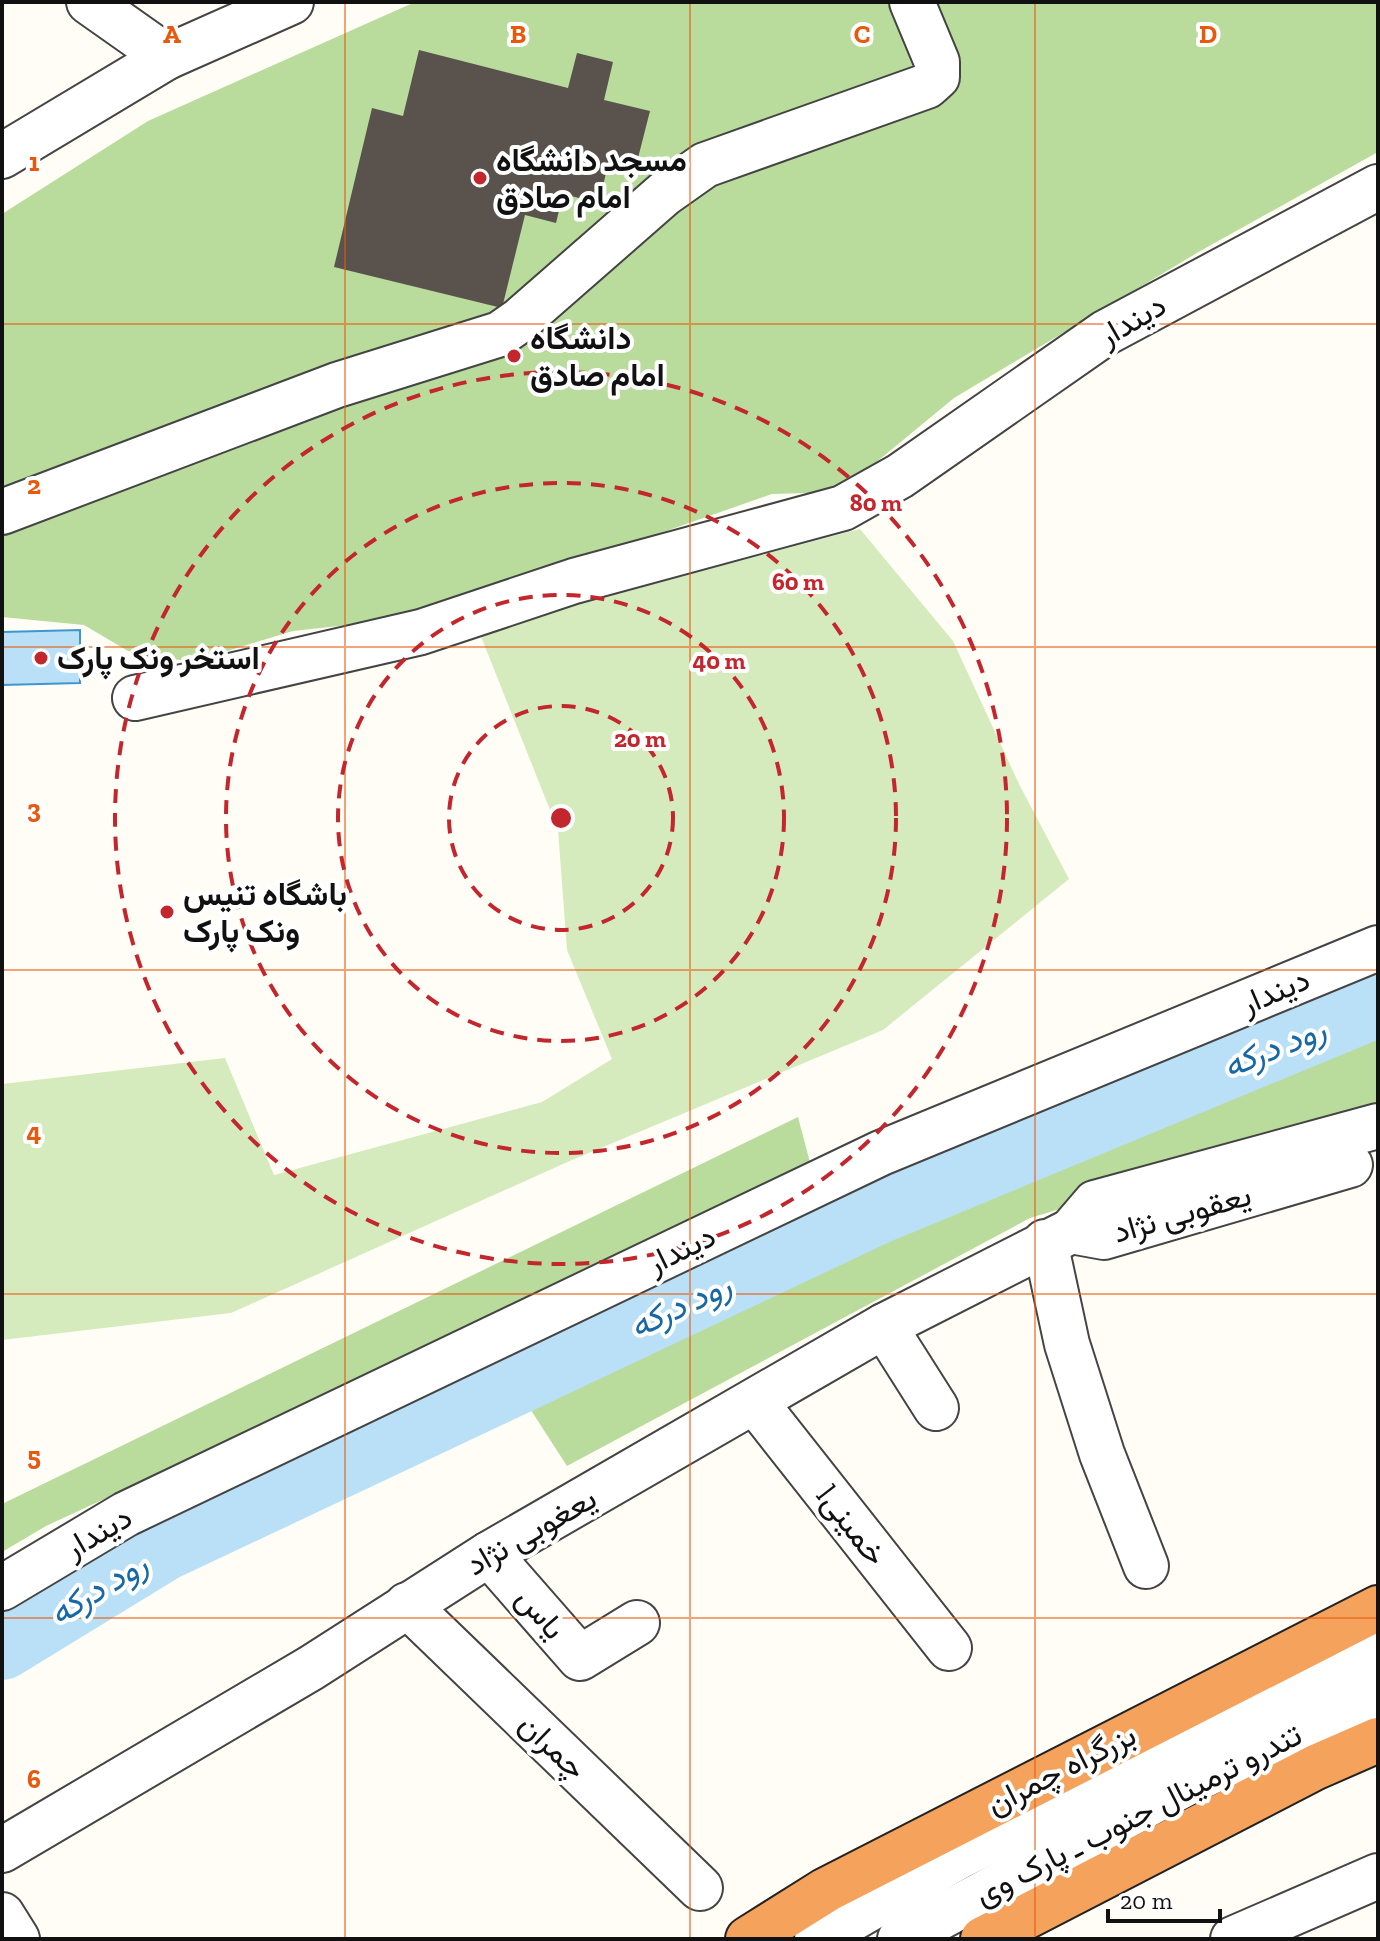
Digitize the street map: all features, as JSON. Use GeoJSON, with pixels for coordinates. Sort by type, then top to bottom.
{"type":"FeatureCollection","features":[{"type":"Feature","properties":{"kind":"highway","name":"بزرگراه چمران"},"geometry":{"type":"LineString","coordinates":[[748,1939],[826,1890],[1376,1618]]}},
{"type":"Feature","properties":{"kind":"highway"},"geometry":{"type":"LineString","coordinates":[[983,1939],[1316,1767],[1378,1740]]}},
{"type":"Feature","properties":{"kind":"street"},"geometry":{"type":"LineString","coordinates":[[89,2],[167,57]]}},
{"type":"Feature","properties":{"kind":"street"},"geometry":{"type":"LineString","coordinates":[[2,156],[167,57],[291,2]]}},
{"type":"Feature","properties":{"kind":"street"},"geometry":{"type":"LineString","coordinates":[[2,512],[337,385],[500,334],[664,194],[705,165],[927,86],[937,77],[937,62],[912,2]]}},
{"type":"Feature","properties":{"kind":"street","name":"دیندار"},"geometry":{"type":"LineString","coordinates":[[135,698],[421,632],[574,581],[843,508],[900,476],[1105,333],[1378,187]]}},
{"type":"Feature","properties":{"kind":"street","name":"دیندار"},"geometry":{"type":"LineString","coordinates":[[2,1588],[126,1514],[881,1153],[1378,948]]}},
{"type":"Feature","properties":{"kind":"street","name":"یعقوبی نژاد"},"geometry":{"type":"LineString","coordinates":[[1058,1236],[1095,1203],[1378,1126]]}},
{"type":"Feature","properties":{"kind":"street","name":"یعقوبی نژاد"},"geometry":{"type":"LineString","coordinates":[[1058,1236],[1104,1237],[1378,1156]]}},
{"type":"Feature","properties":{"kind":"street"},"geometry":{"type":"LineString","coordinates":[[1058,1236],[1067,1344],[1102,1454],[1146,1566]]}},
{"type":"Feature","properties":{"kind":"street","name":"یعغوبی نژاد"},"geometry":{"type":"LineString","coordinates":[[2,1850],[311,1668],[489,1554],[884,1326],[1058,1236]]}},
{"type":"Feature","properties":{"kind":"street"},"geometry":{"type":"LineString","coordinates":[[884,1326],[936,1408]]}},
{"type":"Feature","properties":{"kind":"street","name":"lخمینی"},"geometry":{"type":"LineString","coordinates":[[755,1402],[949,1648]]}},
{"type":"Feature","properties":{"kind":"street","name":"یاس"},"geometry":{"type":"LineString","coordinates":[[489,1554],[580,1658],[637,1623]]}},
{"type":"Feature","properties":{"kind":"street","name":"چمران"},"geometry":{"type":"LineString","coordinates":[[407,1605],[700,1888]]}},
{"type":"Feature","properties":{"kind":"street"},"geometry":{"type":"LineString","coordinates":[[817,1939],[960,1856],[1331,1670],[1376,1618]]}},
{"type":"Feature","properties":{"kind":"street","name":"تندرو ترمینال جنوب ـ پارک وی"},"geometry":{"type":"LineString","coordinates":[[900,1939],[1187,1783],[1378,1694]]}},
{"type":"Feature","properties":{"kind":"street"},"geometry":{"type":"LineString","coordinates":[[1233,1939],[1378,1876]]}},
{"type":"Feature","properties":{"kind":"street"},"geometry":{"type":"LineString","coordinates":[[2,1915],[17,1939]]}},
{"type":"Feature","properties":{"kind":"green space","name":"دانشگاه امام صادق"},"geometry":{"type":"Polygon","coordinates":[[[415,2],[1378,2],[1378,152],[1202,250],[954,398],[840,492],[772,494],[420,617],[293,631],[191,662],[128,651],[84,625],[2,617],[2,214],[148,121],[415,2]]]}},
{"type":"Feature","properties":{"kind":"green space"},"geometry":{"type":"Polygon","coordinates":[[[860,529],[953,641],[1020,786],[1069,879],[883,1030],[572,1160],[231,1313],[2,1340],[2,1084],[225,1058],[274,1175],[542,1102],[612,1059],[567,950],[558,830],[478,629],[860,529]]]}},
{"type":"Feature","properties":{"kind":"green space"},"geometry":{"type":"Polygon","coordinates":[[[1378,1026],[1378,1113],[1030,1218],[567,1466],[525,1401],[1101,1136],[1378,1026]]]}},
{"type":"Feature","properties":{"kind":"green space"},"geometry":{"type":"Polygon","coordinates":[[[798,1117],[812,1170],[46,1526],[2,1552],[2,1504],[798,1117]]]}},
{"type":"Feature","properties":{"kind":"water","name":"استخر ونک پارک"},"geometry":{"type":"Polygon","coordinates":[[[80,630],[80,683],[2,685],[2,632],[80,630]]]}},
{"type":"Feature","properties":{"kind":"building","name":"مسجد دانشگاه امام صادق"},"geometry":{"type":"Polygon","coordinates":[[[419,50],[568,88],[577,53],[613,62],[604,100],[650,111],[637,162],[610,156],[599,203],[563,194],[556,223],[525,215],[502,308],[334,267],[372,108],[403,116],[419,50]]]}},
{"type":"Feature","properties":{"kind":"waterway","name":"رود درکه"},"geometry":{"type":"LineString","coordinates":[[2,1647],[162,1549],[878,1211],[1378,1004]]}},
{"type":"Feature","properties":{"kind":"place","name":"مسجد دانشگاه امام صادق"},"geometry":{"type":"Point","coordinates":[480,178]}},
{"type":"Feature","properties":{"kind":"place","name":"دانشگاه امام صادق"},"geometry":{"type":"Point","coordinates":[514,356]}},
{"type":"Feature","properties":{"kind":"place","name":"استخر ونک پارک"},"geometry":{"type":"Point","coordinates":[41,658]}},
{"type":"Feature","properties":{"kind":"place","name":"باشگاه تنیس ونک پارک"},"geometry":{"type":"Point","coordinates":[167,912]}}]}
